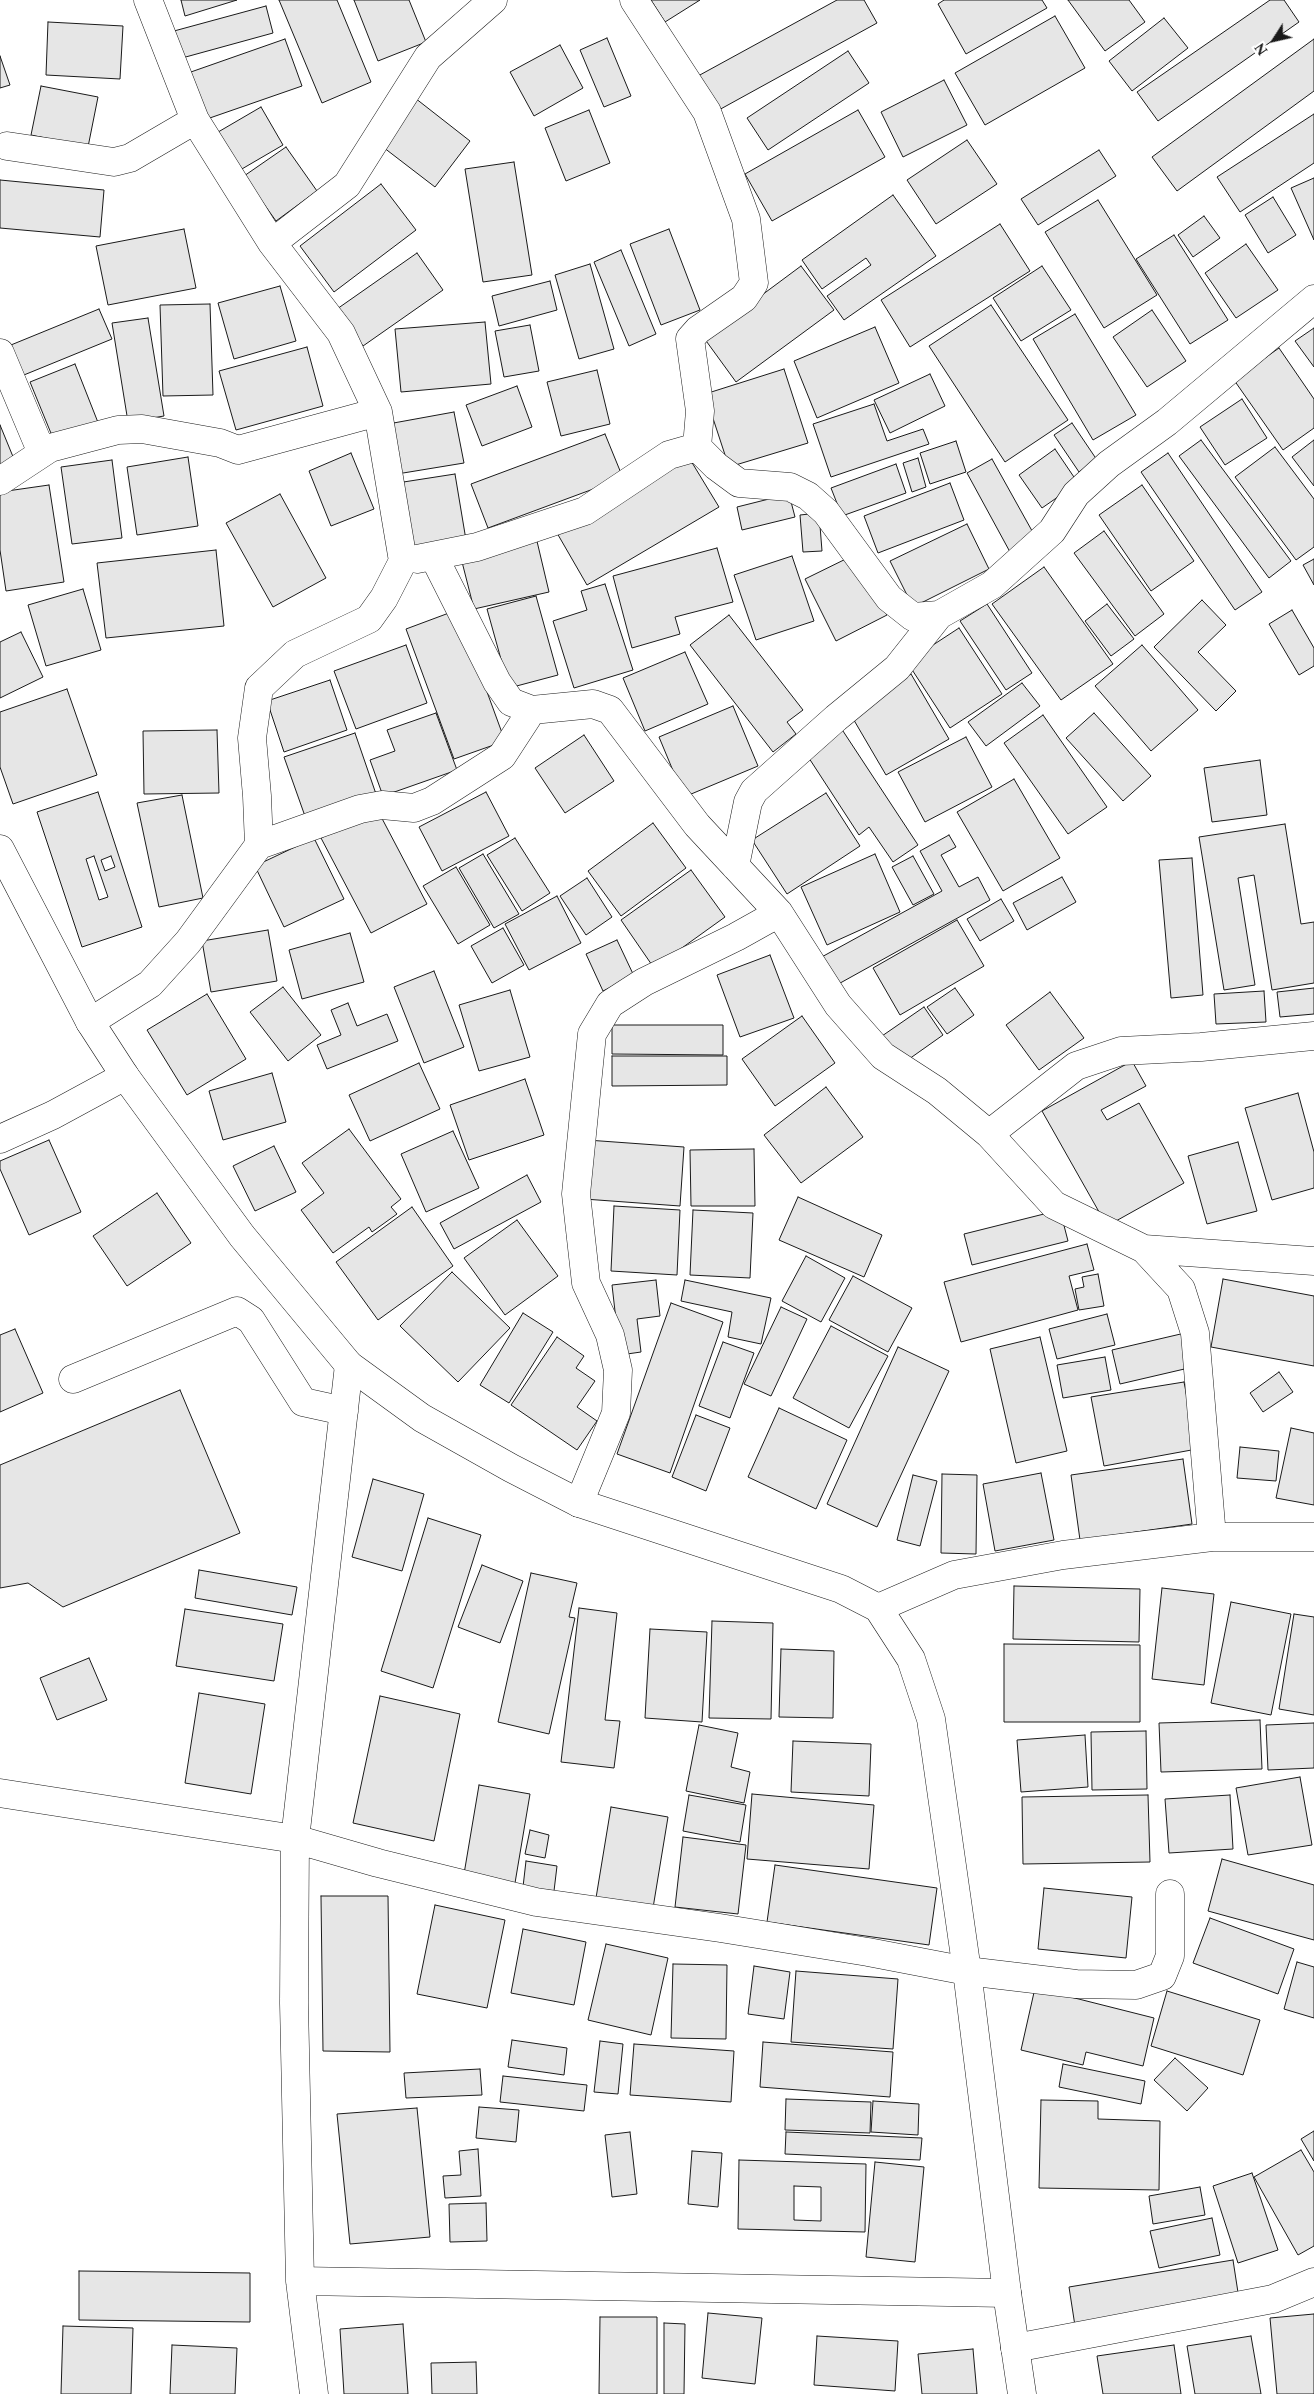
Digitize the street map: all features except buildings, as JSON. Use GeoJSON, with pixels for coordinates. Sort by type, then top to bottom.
{"type":"FeatureCollection","features":[{"type":"Feature","properties":{"kind":"street"},"geometry":{"type":"LineString","coordinates":[[148,0],[196,120],[272,244],[340,333],[378,412],[403,561],[384,598],[369,619],[295,654],[259,688],[252,738],[258,796],[259,845]]}},
{"type":"Feature","properties":{"kind":"street"},"geometry":{"type":"LineString","coordinates":[[272,244],[348,185],[428,57],[493,0]]}},
{"type":"Feature","properties":{"kind":"street"},"geometry":{"type":"LineString","coordinates":[[634,0],[708,112],[746,220],[754,283],[744,298],[698,330],[690,339],[700,411],[697,447],[716,466],[739,483],[790,487],[808,496],[826,512],[889,598],[913,617],[939,615]]}},
{"type":"Feature","properties":{"kind":"street"},"geometry":{"type":"LineString","coordinates":[[7,146],[114,162],[130,158],[196,120]]}},
{"type":"Feature","properties":{"kind":"street"},"geometry":{"type":"LineString","coordinates":[[735,866],[748,802],[754,791],[836,718],[897,668],[939,615],[992,585],[1052,531],[1076,494],[1109,464],[1167,422],[1314,299]]}},
{"type":"Feature","properties":{"kind":"street"},"geometry":{"type":"LineString","coordinates":[[0,353],[42,453]]}},
{"type":"Feature","properties":{"kind":"street"},"geometry":{"type":"LineString","coordinates":[[0,481],[50,448],[118,430],[142,429],[220,443],[238,450],[378,412]]}},
{"type":"Feature","properties":{"kind":"street"},"geometry":{"type":"LineString","coordinates":[[403,561],[434,557],[477,547],[585,510],[669,455],[697,447]]}},
{"type":"Feature","properties":{"kind":"street"},"geometry":{"type":"LineString","coordinates":[[434,557],[497,682],[511,702],[532,710],[593,704],[610,710],[697,825],[779,913],[838,1005],[883,1056],[936,1091],[990,1134],[1054,1205],[1144,1249],[1181,1289],[1195,1333],[1212,1537]]}},
{"type":"Feature","properties":{"kind":"street"},"geometry":{"type":"LineString","coordinates":[[90,1022],[150,984],[188,942],[259,845],[360,809],[382,806],[414,808],[432,801],[502,756],[532,710]]}},
{"type":"Feature","properties":{"kind":"street"},"geometry":{"type":"LineString","coordinates":[[0,849],[90,1022],[125,1076],[242,1236],[349,1365],[422,1418],[511,1468],[579,1503],[841,1588],[878,1608],[911,1659],[930,1719],[968,1971],[1007,2293],[1022,2394]]}},
{"type":"Feature","properties":{"kind":"street"},"geometry":{"type":"LineString","coordinates":[[579,1503],[616,1413],[618,1370],[610,1335],[586,1283],[576,1194],[592,1034],[610,1004],[644,982],[736,938],[779,913]]}},
{"type":"Feature","properties":{"kind":"street"},"geometry":{"type":"LineString","coordinates":[[990,1134],[1076,1066],[1121,1051],[1201,1047],[1314,1036]]}},
{"type":"Feature","properties":{"kind":"street"},"geometry":{"type":"LineString","coordinates":[[0,1139],[53,1115],[125,1076]]}},
{"type":"Feature","properties":{"kind":"street"},"geometry":{"type":"LineString","coordinates":[[1144,1249],[1314,1261]]}},
{"type":"Feature","properties":{"kind":"street"},"geometry":{"type":"LineString","coordinates":[[72,1379],[237,1311],[251,1320],[302,1402],[344,1411]]}},
{"type":"Feature","properties":{"kind":"street"},"geometry":{"type":"LineString","coordinates":[[314,2394],[300,2280],[294,2003],[294,1839],[349,1365]]}},
{"type":"Feature","properties":{"kind":"street"},"geometry":{"type":"LineString","coordinates":[[878,1608],[954,1575],[1064,1555],[1212,1537],[1314,1537]]}},
{"type":"Feature","properties":{"kind":"street"},"geometry":{"type":"LineString","coordinates":[[0,1793],[294,1839],[378,1863],[536,1902],[785,1938],[968,1971],[1076,1984],[1136,1985],[1162,1976],[1170,1956],[1170,1894]]}},
{"type":"Feature","properties":{"kind":"street"},"geometry":{"type":"LineString","coordinates":[[300,2280],[1007,2293]]}},
{"type":"Feature","properties":{"kind":"street"},"geometry":{"type":"LineString","coordinates":[[1015,2348],[1273,2299],[1314,2282]]}}]}
